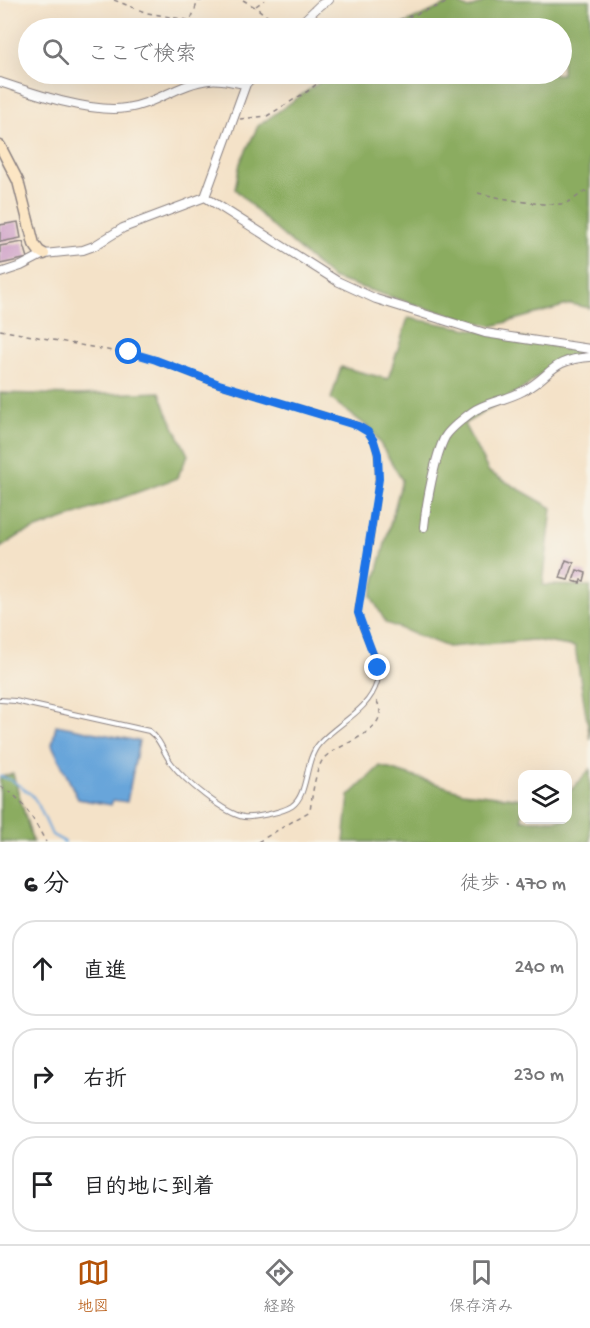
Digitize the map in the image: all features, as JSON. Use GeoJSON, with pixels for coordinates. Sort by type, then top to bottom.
{"type":"FeatureCollection","features":[{"type":"Feature","properties":{"kind":"street"},"geometry":{"type":"LineString","coordinates":[[306,18],[329,0]]}},
{"type":"Feature","properties":{"kind":"street"},"geometry":{"type":"LineString","coordinates":[[0,82],[89,106],[113,110],[144,104],[190,84]]}},
{"type":"Feature","properties":{"kind":"street"},"geometry":{"type":"LineString","coordinates":[[0,273],[21,266],[44,254],[83,250],[94,246],[123,228],[205,197],[246,84]]}},
{"type":"Feature","properties":{"kind":"street"},"geometry":{"type":"LineString","coordinates":[[0,146],[18,181],[34,244],[44,254]]}},
{"type":"Feature","properties":{"kind":"street"},"geometry":{"type":"LineString","coordinates":[[205,197],[337,281],[376,299],[485,333],[590,349]]}},
{"type":"Feature","properties":{"kind":"street"},"geometry":{"type":"LineString","coordinates":[[424,527],[435,469],[445,437],[473,411],[522,392],[565,360],[590,357]]}},
{"type":"Feature","properties":{"kind":"lane"},"geometry":{"type":"LineString","coordinates":[[0,700],[15,701],[149,731],[159,738],[171,763],[182,775],[227,812],[245,817],[261,816],[293,806],[302,792],[309,759],[318,744],[361,708],[378,681],[378,668],[358,613],[379,479],[378,454],[368,432],[358,426],[324,415],[219,384],[156,360]]}},
{"type":"Feature","properties":{"kind":"path"},"geometry":{"type":"LineString","coordinates":[[114,0],[147,14],[174,18]]}},
{"type":"Feature","properties":{"kind":"path"},"geometry":{"type":"LineString","coordinates":[[191,18],[198,1],[209,0]]}},
{"type":"Feature","properties":{"kind":"path"},"geometry":{"type":"LineString","coordinates":[[243,0],[270,18]]}},
{"type":"Feature","properties":{"kind":"path"},"geometry":{"type":"LineString","coordinates":[[255,7],[264,0]]}},
{"type":"Feature","properties":{"kind":"path"},"geometry":{"type":"LineString","coordinates":[[405,18],[455,0]]}},
{"type":"Feature","properties":{"kind":"path"},"geometry":{"type":"LineString","coordinates":[[233,120],[267,116],[317,84]]}},
{"type":"Feature","properties":{"kind":"path"},"geometry":{"type":"LineString","coordinates":[[478,193],[506,199],[561,204],[577,199],[585,191],[590,190]]}},
{"type":"Feature","properties":{"kind":"path"},"geometry":{"type":"LineString","coordinates":[[0,330],[129,352],[156,360]]}},
{"type":"Feature","properties":{"kind":"path"},"geometry":{"type":"LineString","coordinates":[[258,842],[310,812],[314,784],[324,758],[368,732],[376,723],[380,712],[378,703],[371,695]]}},
{"type":"Feature","properties":{"kind":"path"},"geometry":{"type":"LineString","coordinates":[[0,786],[14,795],[25,807],[46,842]]}},
{"type":"Feature","properties":{"kind":"green space"},"geometry":{"type":"Polygon","coordinates":[[[488,0],[590,0],[590,308],[571,304],[493,326],[429,309],[332,278],[271,225],[235,189],[240,163],[258,126],[317,84],[572,84],[572,18],[417,18],[454,1],[469,9],[488,0]]]}},
{"type":"Feature","properties":{"kind":"green space"},"geometry":{"type":"Polygon","coordinates":[[[408,318],[559,345],[588,355],[556,361],[527,386],[464,424],[489,472],[552,508],[543,585],[590,586],[590,739],[575,647],[533,640],[448,647],[386,623],[371,596],[402,480],[372,430],[331,399],[341,367],[388,379],[408,318]]]}},
{"type":"Feature","properties":{"kind":"green space"},"geometry":{"type":"Polygon","coordinates":[[[160,392],[188,455],[177,478],[20,535],[0,548],[0,393],[76,395],[160,392]]]}},
{"type":"Feature","properties":{"kind":"green space"},"geometry":{"type":"Polygon","coordinates":[[[380,766],[463,792],[518,799],[518,824],[572,824],[572,789],[590,769],[590,842],[344,842],[349,796],[380,766]]]}},
{"type":"Feature","properties":{"kind":"green space"},"geometry":{"type":"Polygon","coordinates":[[[13,774],[33,842],[0,842],[0,777],[13,774]]]}},
{"type":"Feature","properties":{"kind":"water"},"geometry":{"type":"Polygon","coordinates":[[[56,725],[139,741],[127,802],[113,800],[111,805],[78,799],[52,745],[56,725]]]}},
{"type":"Feature","properties":{"kind":"building"},"geometry":{"type":"Polygon","coordinates":[[[18,222],[21,238],[0,242],[0,225],[18,222]]]}},
{"type":"Feature","properties":{"kind":"building"},"geometry":{"type":"Polygon","coordinates":[[[23,242],[28,258],[0,264],[0,246],[23,242]]]}},
{"type":"Feature","properties":{"kind":"building"},"geometry":{"type":"Polygon","coordinates":[[[566,560],[574,563],[568,580],[560,578],[566,560]]]}},
{"type":"Feature","properties":{"kind":"building"},"geometry":{"type":"Polygon","coordinates":[[[577,570],[586,573],[584,581],[581,580],[580,583],[573,581],[577,570]]]}},
{"type":"Feature","properties":{"kind":"waterway"},"geometry":{"type":"LineString","coordinates":[[0,776],[13,781],[32,795],[52,835],[65,842]]}},
{"type":"Feature","properties":{"kind":"route"},"geometry":{"type":"LineString","coordinates":[[129,352],[219,384],[358,426],[368,432],[378,454],[379,479],[358,613],[378,668]]}}]}
